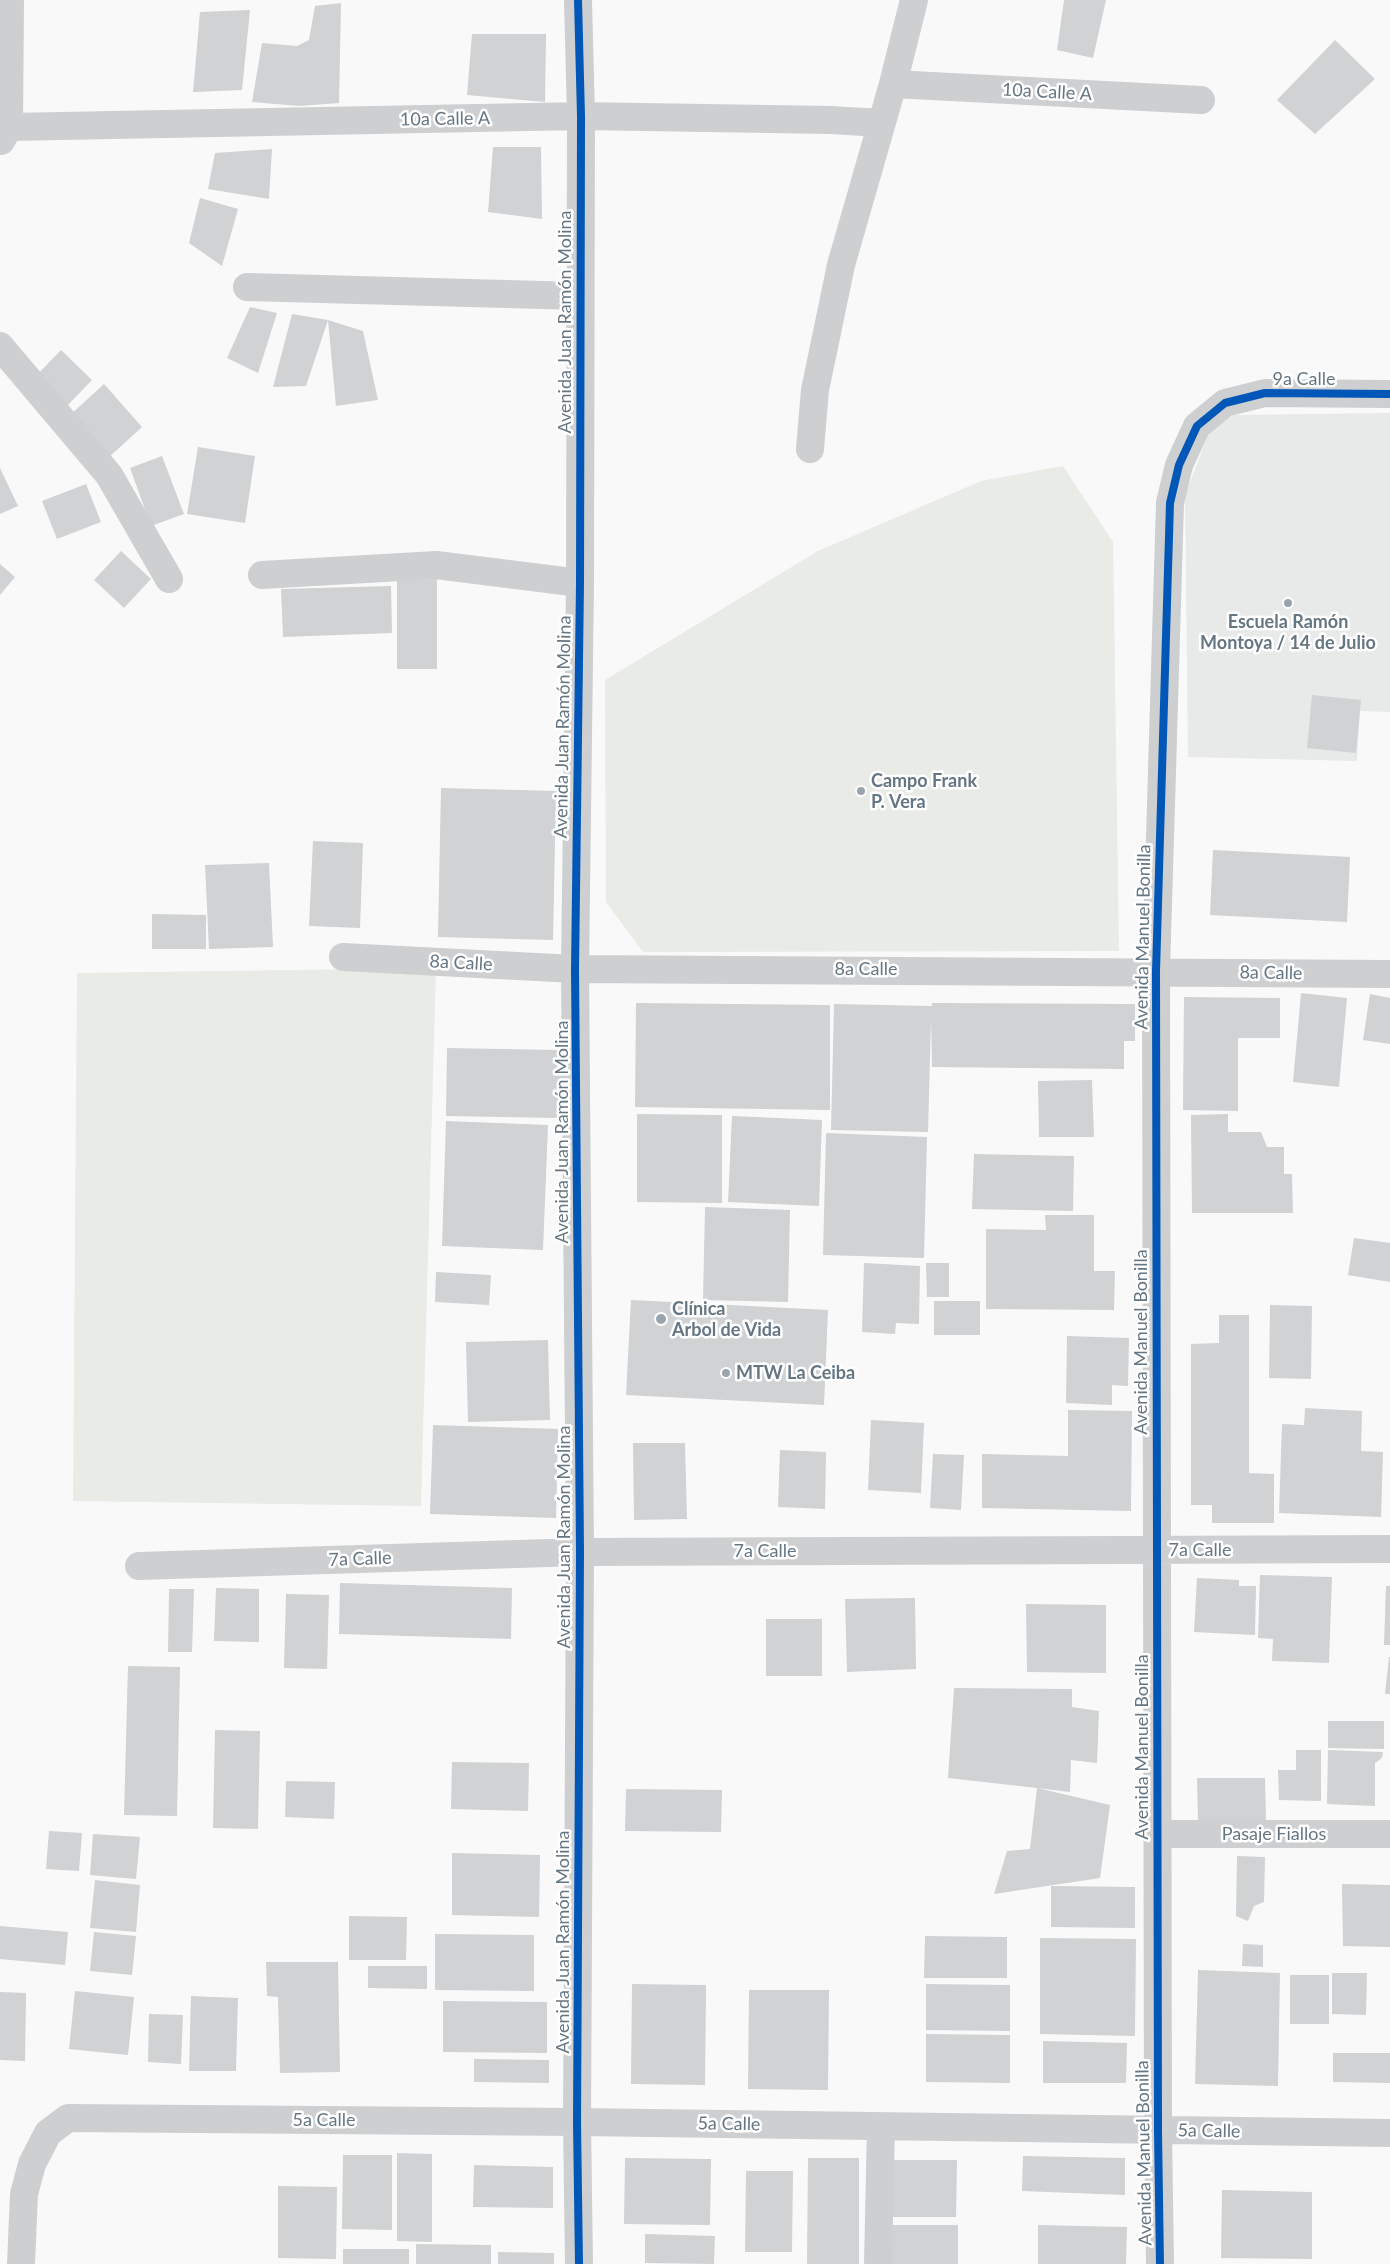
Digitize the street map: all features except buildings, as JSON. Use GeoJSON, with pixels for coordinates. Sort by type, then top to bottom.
{"type":"FeatureCollection","features":[{"type":"Feature","properties":{"kind":"street"},"geometry":{"type":"LineString","coordinates":[[4,135],[10,0]]}},
{"type":"Feature","properties":{"kind":"street","name":"Avenida Juan Ramón Molina"},"geometry":{"type":"LineString","coordinates":[[578,0],[581,116],[580,583],[575,969],[580,1552],[577,2122],[579,2264]]}},
{"type":"Feature","properties":{"kind":"street"},"geometry":{"type":"LineString","coordinates":[[810,448],[815,390],[841,265],[893,84],[914,0]]}},
{"type":"Feature","properties":{"kind":"street","name":"10a Calle A"},"geometry":{"type":"LineString","coordinates":[[893,84],[1201,100]]}},
{"type":"Feature","properties":{"kind":"street","name":"10a Calle A"},"geometry":{"type":"LineString","coordinates":[[4,135],[581,116],[822,120],[881,123]]}},
{"type":"Feature","properties":{"kind":"street"},"geometry":{"type":"LineString","coordinates":[[247,287],[580,296]]}},
{"type":"Feature","properties":{"kind":"street"},"geometry":{"type":"LineString","coordinates":[[0,346],[109,475],[169,579]]}},
{"type":"Feature","properties":{"kind":"street","name":"9a Calle"},"geometry":{"type":"LineString","coordinates":[[1197,426],[1225,403],[1265,394],[1390,394]]}},
{"type":"Feature","properties":{"kind":"street","name":"Avenida Manuel Bonilla"},"geometry":{"type":"LineString","coordinates":[[1160,2264],[1156,1550],[1156,971],[1170,503],[1178,465],[1197,426]]}},
{"type":"Feature","properties":{"kind":"street"},"geometry":{"type":"LineString","coordinates":[[262,574],[436,565],[580,583]]}},
{"type":"Feature","properties":{"kind":"street","name":"8a Calle"},"geometry":{"type":"LineString","coordinates":[[343,956],[575,969],[1156,971],[1390,974]]}},
{"type":"Feature","properties":{"kind":"street","name":"7a Calle"},"geometry":{"type":"LineString","coordinates":[[139,1566],[580,1552],[1390,1549]]}},
{"type":"Feature","properties":{"kind":"street","name":"Pasaje Fiallos"},"geometry":{"type":"LineString","coordinates":[[1157,1834],[1390,1834]]}},
{"type":"Feature","properties":{"kind":"street","name":"5a Calle"},"geometry":{"type":"LineString","coordinates":[[21,2264],[24,2194],[32,2164],[48,2133],[68,2118],[577,2122],[1390,2133]]}},
{"type":"Feature","properties":{"kind":"street"},"geometry":{"type":"LineString","coordinates":[[878,2264],[881,2127]]}},
{"type":"Feature","properties":{"kind":"shaded area","name":"Escuela Ramón Montoya / 14 de Julio"},"geometry":{"type":"Polygon","coordinates":[[[1390,413],[1390,712],[1360,711],[1357,761],[1188,757],[1185,495],[1210,430],[1234,415],[1390,413]]]}},
{"type":"Feature","properties":{"kind":"shaded area","name":"Campo Frank P. Vera"},"geometry":{"type":"Polygon","coordinates":[[[1063,466],[1113,542],[1119,951],[643,952],[606,902],[605,680],[818,551],[981,481],[1063,466]]]}},
{"type":"Feature","properties":{"kind":"shaded area"},"geometry":{"type":"Polygon","coordinates":[[[436,968],[421,1506],[73,1501],[77,973],[436,968]]]}},
{"type":"Feature","properties":{"kind":"cycle path"},"geometry":{"type":"LineString","coordinates":[[578,0],[581,116],[580,583],[575,969],[580,1552],[577,2122],[579,2264]]}},
{"type":"Feature","properties":{"kind":"cycle path"},"geometry":{"type":"LineString","coordinates":[[1160,2264],[1158,2131],[1156,971],[1170,503],[1179,465],[1197,426],[1225,403],[1265,393],[1390,394]]}},
{"type":"Feature","properties":{"kind":"place","name":"Escuela Ramón Montoya / 14 de Julio"},"geometry":{"type":"Point","coordinates":[1288,603]}},
{"type":"Feature","properties":{"kind":"place","name":"Campo Frank P. Vera"},"geometry":{"type":"Point","coordinates":[861,791]}},
{"type":"Feature","properties":{"kind":"place","name":"Clínica Arbol de Vida"},"geometry":{"type":"Point","coordinates":[661,1319]}},
{"type":"Feature","properties":{"kind":"place","name":"MTW La Ceiba"},"geometry":{"type":"Point","coordinates":[726,1373]}}]}
